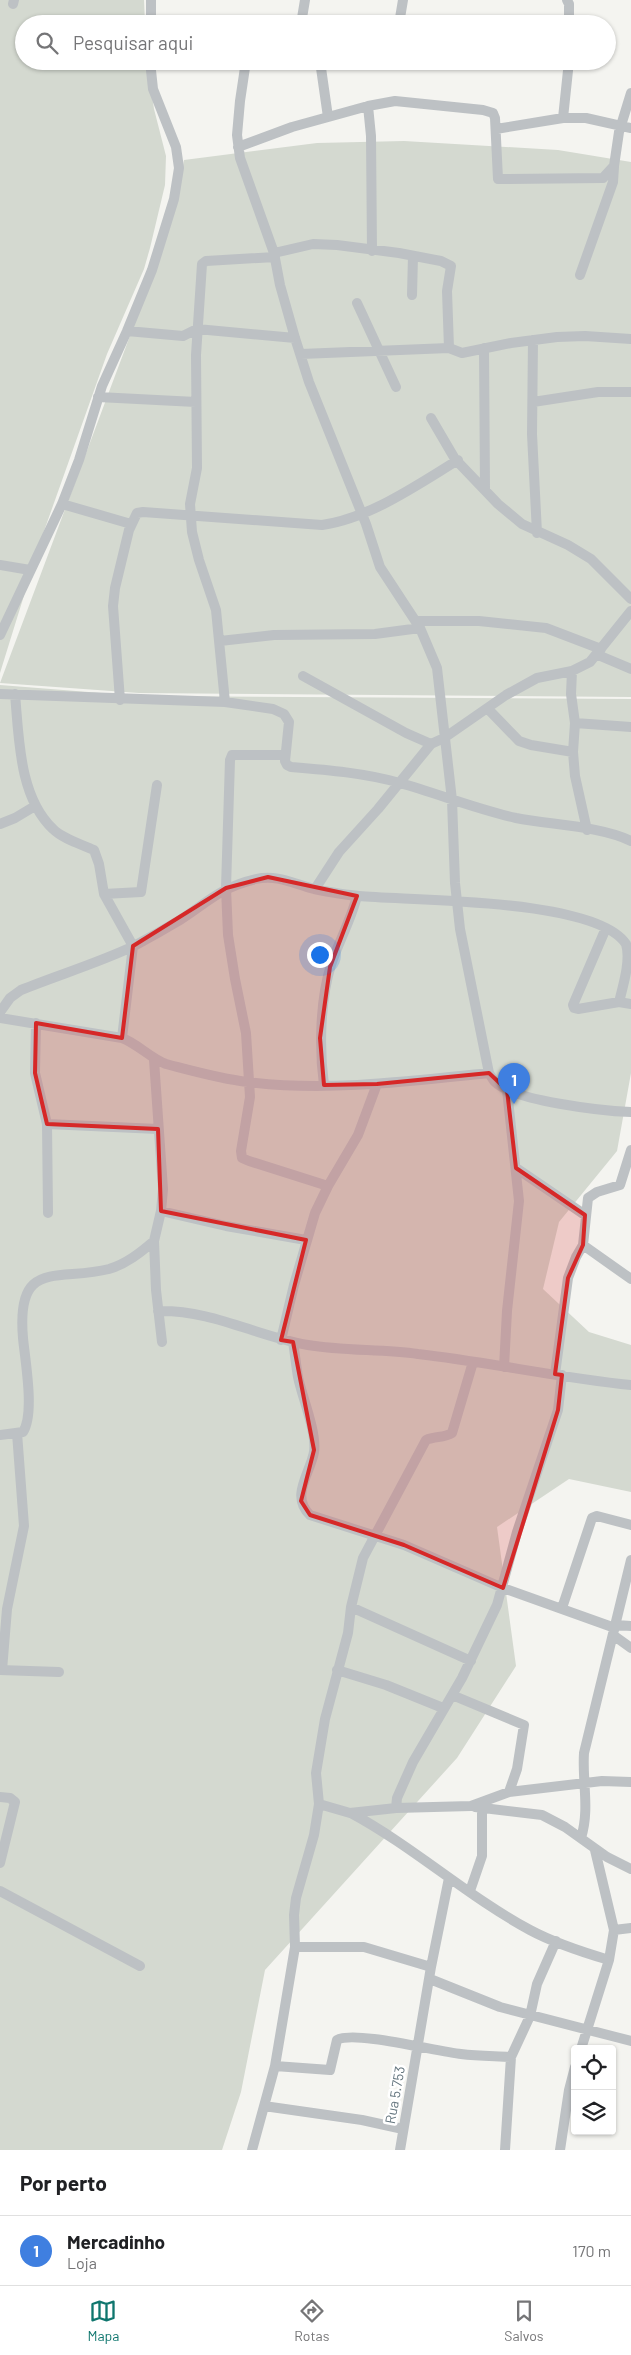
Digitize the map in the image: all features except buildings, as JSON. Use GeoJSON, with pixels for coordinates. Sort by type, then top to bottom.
{"type":"FeatureCollection","features":[{"type":"Feature","properties":{"kind":"street"},"geometry":{"type":"LineString","coordinates":[[151,0],[151,15]]}},
{"type":"Feature","properties":{"kind":"street"},"geometry":{"type":"LineString","coordinates":[[302,15],[305,0]]}},
{"type":"Feature","properties":{"kind":"street"},"geometry":{"type":"LineString","coordinates":[[400,15],[403,0]]}},
{"type":"Feature","properties":{"kind":"street"},"geometry":{"type":"LineString","coordinates":[[567,0],[570,4],[569,15]]}},
{"type":"Feature","properties":{"kind":"street"},"geometry":{"type":"LineString","coordinates":[[0,635],[62,504],[79,460],[98,397],[127,332],[154,261],[174,199],[179,168],[176,147],[154,89],[151,70]]}},
{"type":"Feature","properties":{"kind":"street"},"geometry":{"type":"LineString","coordinates":[[245,70],[240,101],[238,147],[244,175],[275,255],[295,338],[309,382],[362,513],[380,567],[418,625],[437,668],[452,800],[460,929],[489,1073],[495,1082],[507,1090],[563,1104],[631,1112]]}},
{"type":"Feature","properties":{"kind":"street"},"geometry":{"type":"LineString","coordinates":[[321,70],[328,117]]}},
{"type":"Feature","properties":{"kind":"street"},"geometry":{"type":"LineString","coordinates":[[563,118],[567,70]]}},
{"type":"Feature","properties":{"kind":"street"},"geometry":{"type":"LineString","coordinates":[[580,275],[626,127],[631,93]]}},
{"type":"Feature","properties":{"kind":"street"},"geometry":{"type":"LineString","coordinates":[[238,147],[328,117],[395,101],[493,112],[496,128],[498,179],[608,180]]}},
{"type":"Feature","properties":{"kind":"street"},"geometry":{"type":"LineString","coordinates":[[368,106],[371,136],[372,251]]}},
{"type":"Feature","properties":{"kind":"street"},"geometry":{"type":"LineString","coordinates":[[496,128],[563,118],[586,118],[626,127]]}},
{"type":"Feature","properties":{"kind":"street"},"geometry":{"type":"LineString","coordinates":[[225,702],[216,610],[199,560],[192,532],[190,504],[197,468],[197,329],[203,262],[275,255],[313,244],[337,245],[441,262],[451,266],[447,291],[449,348]]}},
{"type":"Feature","properties":{"kind":"street"},"geometry":{"type":"LineString","coordinates":[[412,295],[413,256]]}},
{"type":"Feature","properties":{"kind":"street"},"geometry":{"type":"LineString","coordinates":[[357,303],[396,386]]}},
{"type":"Feature","properties":{"kind":"street"},"geometry":{"type":"LineString","coordinates":[[127,332],[183,336],[197,329],[295,338]]}},
{"type":"Feature","properties":{"kind":"street"},"geometry":{"type":"LineString","coordinates":[[300,354],[378,349],[449,348],[462,353],[533,340],[585,336],[631,339]]}},
{"type":"Feature","properties":{"kind":"street"},"geometry":{"type":"LineString","coordinates":[[533,340],[532,434],[537,533]]}},
{"type":"Feature","properties":{"kind":"street"},"geometry":{"type":"LineString","coordinates":[[484,348],[485,490]]}},
{"type":"Feature","properties":{"kind":"street"},"geometry":{"type":"LineString","coordinates":[[533,402],[598,392],[631,392]]}},
{"type":"Feature","properties":{"kind":"street"},"geometry":{"type":"LineString","coordinates":[[98,397],[196,402]]}},
{"type":"Feature","properties":{"kind":"street"},"geometry":{"type":"LineString","coordinates":[[431,418],[455,459],[522,524],[537,533],[568,545],[591,559],[631,599]]}},
{"type":"Feature","properties":{"kind":"street"},"geometry":{"type":"LineString","coordinates":[[120,700],[113,606],[117,579],[131,524],[137,514],[143,512],[191,517],[322,525],[337,523],[398,496],[458,460]]}},
{"type":"Feature","properties":{"kind":"street"},"geometry":{"type":"LineString","coordinates":[[62,504],[131,524]]}},
{"type":"Feature","properties":{"kind":"street"},"geometry":{"type":"LineString","coordinates":[[0,565],[30,570]]}},
{"type":"Feature","properties":{"kind":"street"},"geometry":{"type":"LineString","coordinates":[[314,889],[339,852],[430,744],[444,738],[506,695],[537,678],[572,671],[590,662],[631,611]]}},
{"type":"Feature","properties":{"kind":"street"},"geometry":{"type":"LineString","coordinates":[[220,641],[274,635],[375,634],[418,625],[479,621],[546,628],[631,669]]}},
{"type":"Feature","properties":{"kind":"street"},"geometry":{"type":"LineString","coordinates":[[572,671],[571,694],[575,723],[574,752],[579,799],[587,830]]}},
{"type":"Feature","properties":{"kind":"street"},"geometry":{"type":"LineString","coordinates":[[303,676],[406,733],[430,744]]}},
{"type":"Feature","properties":{"kind":"street"},"geometry":{"type":"LineString","coordinates":[[0,694],[120,700],[225,702],[273,709],[284,714],[289,722],[285,755],[287,765],[291,767],[354,773],[399,783],[486,811],[526,820],[621,836],[631,841]]}},
{"type":"Feature","properties":{"kind":"street"},"geometry":{"type":"LineString","coordinates":[[15,694],[19,739],[35,806],[54,830],[94,850],[100,864],[104,894],[134,946],[122,1038]]}},
{"type":"Feature","properties":{"kind":"street"},"geometry":{"type":"LineString","coordinates":[[488,709],[519,741],[574,752]]}},
{"type":"Feature","properties":{"kind":"street"},"geometry":{"type":"LineString","coordinates":[[575,723],[631,727]]}},
{"type":"Feature","properties":{"kind":"street"},"geometry":{"type":"LineString","coordinates":[[285,755],[232,756],[230,766],[226,888],[233,969],[246,1033],[250,1097],[241,1151],[242,1158],[328,1186]]}},
{"type":"Feature","properties":{"kind":"street"},"geometry":{"type":"LineString","coordinates":[[104,894],[141,892],[157,785]]}},
{"type":"Feature","properties":{"kind":"street"},"geometry":{"type":"LineString","coordinates":[[0,824],[15,818],[35,806]]}},
{"type":"Feature","properties":{"kind":"street"},"geometry":{"type":"LineString","coordinates":[[0,1012],[10,998],[21,990],[134,946],[181,919],[199,904],[226,888],[268,877],[314,889],[358,896],[488,902],[529,908],[593,922],[606,928],[626,944],[629,952],[628,968],[619,1002]]}},
{"type":"Feature","properties":{"kind":"street"},"geometry":{"type":"LineString","coordinates":[[324,1085],[320,1038],[330,967],[340,940],[352,917],[358,896]]}},
{"type":"Feature","properties":{"kind":"street"},"geometry":{"type":"LineString","coordinates":[[606,928],[573,1005],[574,1008],[578,1009],[619,1002],[631,1004]]}},
{"type":"Feature","properties":{"kind":"street"},"geometry":{"type":"LineString","coordinates":[[0,1018],[122,1038],[132,1042],[154,1060],[249,1082],[324,1085],[376,1084],[489,1073]]}},
{"type":"Feature","properties":{"kind":"street"},"geometry":{"type":"LineString","coordinates":[[36,1023],[34,1073],[47,1124],[48,1213]]}},
{"type":"Feature","properties":{"kind":"street"},"geometry":{"type":"LineString","coordinates":[[154,1060],[163,1189],[162,1211],[154,1241],[158,1311],[162,1342]]}},
{"type":"Feature","properties":{"kind":"street"},"geometry":{"type":"LineString","coordinates":[[281,1340],[306,1240],[320,1201],[358,1136],[376,1084]]}},
{"type":"Feature","properties":{"kind":"street"},"geometry":{"type":"LineString","coordinates":[[504,1367],[507,1311],[518,1217],[516,1168],[507,1090]]}},
{"type":"Feature","properties":{"kind":"street"},"geometry":{"type":"LineString","coordinates":[[47,1124],[158,1129]]}},
{"type":"Feature","properties":{"kind":"street"},"geometry":{"type":"LineString","coordinates":[[396,1808],[397,1798],[413,1762],[471,1662],[503,1588],[517,1532],[558,1410],[558,1375],[568,1278],[583,1245],[585,1215],[590,1195],[616,1187],[622,1181],[631,1150]]}},
{"type":"Feature","properties":{"kind":"street"},"geometry":{"type":"LineString","coordinates":[[516,1168],[585,1215]]}},
{"type":"Feature","properties":{"kind":"street"},"geometry":{"type":"LineString","coordinates":[[162,1211],[226,1226],[306,1240]]}},
{"type":"Feature","properties":{"kind":"street"},"geometry":{"type":"LineString","coordinates":[[0,1435],[23,1432],[28,1417],[22,1334],[24,1303],[29,1290],[36,1282],[48,1275],[108,1269],[123,1263],[154,1241]]}},
{"type":"Feature","properties":{"kind":"street"},"geometry":{"type":"LineString","coordinates":[[583,1245],[631,1279]]}},
{"type":"Feature","properties":{"kind":"street"},"geometry":{"type":"LineString","coordinates":[[158,1311],[180,1311],[216,1317],[281,1340],[310,1346],[417,1353],[631,1385]]}},
{"type":"Feature","properties":{"kind":"street"},"geometry":{"type":"LineString","coordinates":[[293,1342],[298,1376],[314,1450],[302,1487],[301,1501],[303,1508],[310,1515],[373,1537],[404,1545],[503,1588],[562,1608],[615,1629],[631,1648]]}},
{"type":"Feature","properties":{"kind":"street"},"geometry":{"type":"LineString","coordinates":[[252,2150],[275,2066],[296,1948],[294,1915],[296,1898],[314,1835],[319,1804],[316,1773],[317,1758],[337,1670],[348,1633],[351,1607],[363,1558],[426,1440],[452,1433],[473,1362]]}},
{"type":"Feature","properties":{"kind":"street"},"geometry":{"type":"LineString","coordinates":[[17,1433],[24,1526],[7,1609],[1,1670],[59,1672]]}},
{"type":"Feature","properties":{"kind":"street"},"geometry":{"type":"LineString","coordinates":[[562,1608],[592,1518],[597,1516],[631,1525]]}},
{"type":"Feature","properties":{"kind":"street"},"geometry":{"type":"LineString","coordinates":[[581,1838],[587,1807],[584,1783],[584,1753],[631,1560]]}},
{"type":"Feature","properties":{"kind":"street"},"geometry":{"type":"LineString","coordinates":[[351,1607],[471,1662]]}},
{"type":"Feature","properties":{"kind":"street"},"geometry":{"type":"LineString","coordinates":[[615,1629],[631,1626]]}},
{"type":"Feature","properties":{"kind":"street"},"geometry":{"type":"LineString","coordinates":[[337,1670],[386,1684],[443,1708]]}},
{"type":"Feature","properties":{"kind":"street"},"geometry":{"type":"LineString","coordinates":[[452,1694],[524,1725],[517,1769],[508,1792]]}},
{"type":"Feature","properties":{"kind":"street"},"geometry":{"type":"LineString","coordinates":[[471,1806],[508,1792],[584,1783],[631,1782]]}},
{"type":"Feature","properties":{"kind":"street"},"geometry":{"type":"LineString","coordinates":[[0,1797],[10,1798],[15,1802],[0,1863]]}},
{"type":"Feature","properties":{"kind":"street"},"geometry":{"type":"LineString","coordinates":[[319,1804],[350,1813],[408,1847],[449,1878],[530,1930],[556,1942],[609,1960]]}},
{"type":"Feature","properties":{"kind":"street"},"geometry":{"type":"LineString","coordinates":[[350,1813],[396,1808],[471,1806],[542,1815],[581,1838],[595,1850],[631,1869]]}},
{"type":"Feature","properties":{"kind":"street"},"geometry":{"type":"LineString","coordinates":[[470,1891],[482,1856],[482,1807]]}},
{"type":"Feature","properties":{"kind":"street"},"geometry":{"type":"LineString","coordinates":[[582,2045],[609,1960],[614,1930],[595,1850]]}},
{"type":"Feature","properties":{"kind":"street","name":"Rua 5.753"},"geometry":{"type":"LineString","coordinates":[[400,2150],[418,2046],[424,1995],[430,1979],[430,1967],[449,1878]]}},
{"type":"Feature","properties":{"kind":"street"},"geometry":{"type":"LineString","coordinates":[[0,1891],[140,1966]]}},
{"type":"Feature","properties":{"kind":"street"},"geometry":{"type":"LineString","coordinates":[[614,1930],[631,1928]]}},
{"type":"Feature","properties":{"kind":"street"},"geometry":{"type":"LineString","coordinates":[[505,2150],[511,2056],[530,2016],[537,1984],[556,1942]]}},
{"type":"Feature","properties":{"kind":"street"},"geometry":{"type":"LineString","coordinates":[[296,1948],[364,1948],[430,1967]]}},
{"type":"Feature","properties":{"kind":"street"},"geometry":{"type":"LineString","coordinates":[[430,1979],[477,1999],[530,2016],[631,2041]]}},
{"type":"Feature","properties":{"kind":"street"},"geometry":{"type":"LineString","coordinates":[[275,2066],[330,2070],[335,2044],[339,2038],[396,2042],[460,2054],[511,2056]]}},
{"type":"Feature","properties":{"kind":"street"},"geometry":{"type":"LineString","coordinates":[[560,2150],[571,2082]]}},
{"type":"Feature","properties":{"kind":"street"},"geometry":{"type":"LineString","coordinates":[[264,2106],[362,2120],[403,2129]]}},
{"type":"Feature","properties":{"kind":"highlighted area"},"geometry":{"type":"Polygon","coordinates":[[[268,877],[357,896],[330,967],[320,1038],[324,1085],[377,1084],[489,1073],[507,1090],[516,1168],[585,1215],[583,1245],[568,1278],[555,1374],[562,1375],[558,1410],[503,1588],[404,1545],[310,1515],[301,1501],[314,1450],[293,1342],[281,1340],[306,1240],[161,1211],[158,1129],[47,1124],[35,1073],[36,1023],[122,1038],[133,946],[226,888],[268,877]]]}},
{"type":"Feature","properties":{"kind":"shaded area"},"geometry":{"type":"Polygon","coordinates":[[[0,0],[144,0],[145,15],[15,15],[15,70],[148,70],[154,109],[166,156],[165,185],[144,269],[107,354],[44,531],[0,673],[0,0]]]}},
{"type":"Feature","properties":{"kind":"shaded area"},"geometry":{"type":"Polygon","coordinates":[[[404,141],[558,150],[631,162],[631,697],[139,693],[0,683],[155,269],[178,191],[184,160],[317,143],[404,141]]]}},
{"type":"Feature","properties":{"kind":"shaded area"},"geometry":{"type":"Polygon","coordinates":[[[0,685],[139,696],[631,699],[631,1073],[617,1151],[559,1222],[543,1289],[589,1332],[631,1345],[631,1492],[569,1479],[497,1527],[516,1666],[457,1758],[265,1970],[241,2092],[222,2150],[0,2150],[0,685]]]}},
{"type":"Feature","properties":{"kind":"place","name":"Mercadinho"},"geometry":{"type":"Point","coordinates":[514,1104]}}]}
